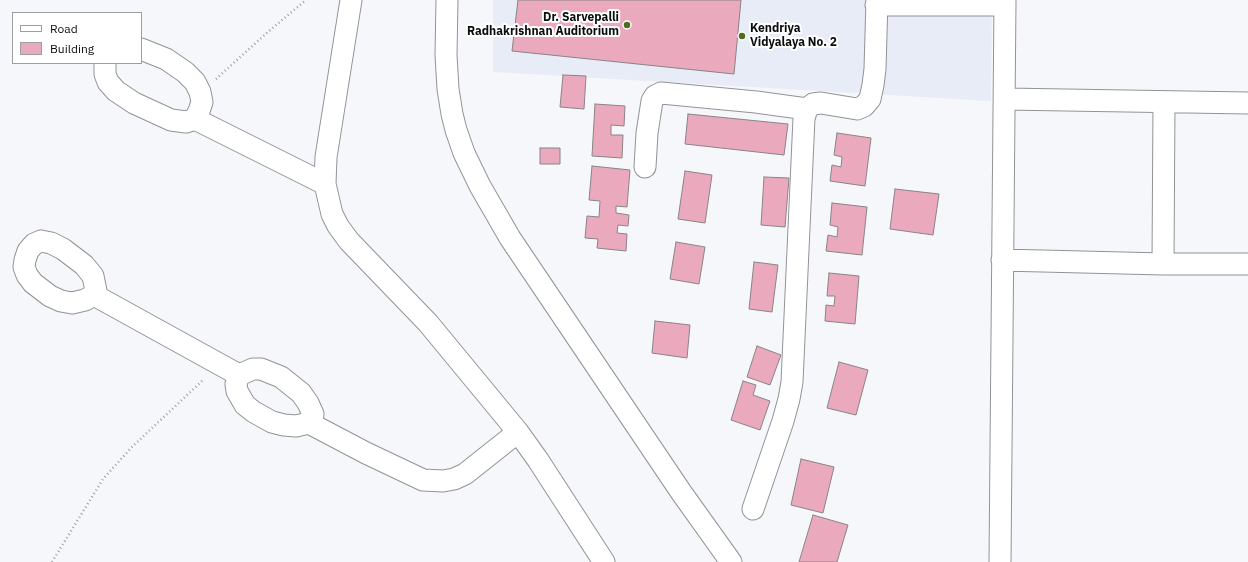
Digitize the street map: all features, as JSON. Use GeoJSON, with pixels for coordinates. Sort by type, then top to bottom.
{"type":"FeatureCollection","features":[{"type":"Feature","properties":{"kind":"street"},"geometry":{"type":"LineString","coordinates":[[352,0],[326,157],[325,184],[332,214],[338,226],[349,241],[428,323],[518,432],[538,460],[604,562]]}},
{"type":"Feature","properties":{"kind":"street"},"geometry":{"type":"LineString","coordinates":[[447,0],[446,54],[448,89],[452,114],[464,153],[480,186],[510,238],[681,492],[731,562]]}},
{"type":"Feature","properties":{"kind":"street"},"geometry":{"type":"LineString","coordinates":[[753,509],[783,421],[792,382],[804,118],[807,109],[813,104],[821,103],[857,109],[864,106],[870,99],[875,69],[876,2],[1005,2],[1000,562]]}},
{"type":"Feature","properties":{"kind":"street"},"geometry":{"type":"LineString","coordinates":[[142,49],[166,59],[185,72],[195,82],[200,92],[202,102],[195,119]]}},
{"type":"Feature","properties":{"kind":"street"},"geometry":{"type":"LineString","coordinates":[[105,64],[105,74],[108,82],[116,91],[134,103],[171,120],[186,122],[195,119],[325,184]]}},
{"type":"Feature","properties":{"kind":"street"},"geometry":{"type":"LineString","coordinates":[[645,167],[647,133],[652,101],[655,96],[661,93],[756,102],[807,109]]}},
{"type":"Feature","properties":{"kind":"street"},"geometry":{"type":"LineString","coordinates":[[1005,99],[1248,103]]}},
{"type":"Feature","properties":{"kind":"street"},"geometry":{"type":"LineString","coordinates":[[1162,264],[1164,102]]}},
{"type":"Feature","properties":{"kind":"street"},"geometry":{"type":"LineString","coordinates":[[1002,260],[1162,264],[1248,264]]}},
{"type":"Feature","properties":{"kind":"street"},"geometry":{"type":"LineString","coordinates":[[94,295],[239,375]]}},
{"type":"Feature","properties":{"kind":"street"},"geometry":{"type":"LineString","coordinates":[[253,369],[261,369],[281,377],[301,393],[313,414],[312,421],[296,426],[284,425],[272,422],[254,412],[245,405],[237,391],[236,384],[239,375],[253,369]]}},
{"type":"Feature","properties":{"kind":"street"},"geometry":{"type":"LineString","coordinates":[[309,423],[410,475],[423,480],[433,481],[454,479],[465,474],[518,432]]}},
{"type":"Feature","properties":{"kind":"path"},"geometry":{"type":"LineString","coordinates":[[200,92],[306,0]]}},
{"type":"Feature","properties":{"kind":"path"},"geometry":{"type":"LineString","coordinates":[[52,562],[103,479],[131,448],[219,364]]}},
{"type":"Feature","properties":{"kind":"shaded area","name":"Kendriya Vidyalaya No. 2"},"geometry":{"type":"Polygon","coordinates":[[[493,0],[992,0],[991,101],[493,72],[493,0]]]}},
{"type":"Feature","properties":{"kind":"building","name":"Dr. Sarvepalli Radhakrishnan Auditorium"},"geometry":{"type":"Polygon","coordinates":[[[518,0],[741,0],[734,74],[512,51],[518,0]]]}},
{"type":"Feature","properties":{"kind":"building"},"geometry":{"type":"Polygon","coordinates":[[[563,75],[586,76],[584,109],[560,107],[563,75]]]}},
{"type":"Feature","properties":{"kind":"building"},"geometry":{"type":"Polygon","coordinates":[[[595,104],[625,106],[624,126],[611,125],[611,135],[623,135],[622,158],[592,156],[595,104]]]}},
{"type":"Feature","properties":{"kind":"building"},"geometry":{"type":"Polygon","coordinates":[[[688,114],[788,124],[784,155],[685,144],[688,114]]]}},
{"type":"Feature","properties":{"kind":"building"},"geometry":{"type":"Polygon","coordinates":[[[837,133],[871,138],[865,186],[830,181],[832,165],[841,167],[842,157],[834,155],[837,133]]]}},
{"type":"Feature","properties":{"kind":"building"},"geometry":{"type":"Polygon","coordinates":[[[540,148],[560,148],[560,164],[540,164],[540,148]]]}},
{"type":"Feature","properties":{"kind":"building"},"geometry":{"type":"Polygon","coordinates":[[[592,166],[630,170],[627,207],[616,206],[616,213],[629,215],[628,226],[618,225],[617,233],[627,234],[626,251],[597,248],[598,239],[585,238],[587,216],[599,217],[600,201],[589,200],[592,166]]]}},
{"type":"Feature","properties":{"kind":"building"},"geometry":{"type":"Polygon","coordinates":[[[685,171],[712,175],[705,223],[678,219],[685,171]]]}},
{"type":"Feature","properties":{"kind":"building"},"geometry":{"type":"Polygon","coordinates":[[[764,177],[789,178],[785,227],[761,225],[764,177]]]}},
{"type":"Feature","properties":{"kind":"building"},"geometry":{"type":"Polygon","coordinates":[[[895,189],[939,194],[933,235],[890,229],[895,189]]]}},
{"type":"Feature","properties":{"kind":"building"},"geometry":{"type":"Polygon","coordinates":[[[832,203],[867,207],[862,255],[826,251],[828,235],[837,237],[838,227],[830,225],[832,203]]]}},
{"type":"Feature","properties":{"kind":"building"},"geometry":{"type":"Polygon","coordinates":[[[676,242],[705,247],[699,284],[670,279],[676,242]]]}},
{"type":"Feature","properties":{"kind":"building"},"geometry":{"type":"Polygon","coordinates":[[[754,262],[778,265],[772,312],[749,309],[754,262]]]}},
{"type":"Feature","properties":{"kind":"building"},"geometry":{"type":"Polygon","coordinates":[[[829,273],[859,276],[855,324],[825,321],[826,305],[834,306],[835,296],[827,296],[829,273]]]}},
{"type":"Feature","properties":{"kind":"building"},"geometry":{"type":"Polygon","coordinates":[[[655,321],[690,325],[687,358],[652,353],[655,321]]]}},
{"type":"Feature","properties":{"kind":"building"},"geometry":{"type":"Polygon","coordinates":[[[757,346],[781,355],[770,385],[747,377],[757,346]]]}},
{"type":"Feature","properties":{"kind":"building"},"geometry":{"type":"Polygon","coordinates":[[[839,362],[868,370],[856,415],[827,408],[839,362]]]}},
{"type":"Feature","properties":{"kind":"building"},"geometry":{"type":"Polygon","coordinates":[[[743,381],[756,385],[753,395],[770,401],[760,430],[731,420],[743,381]]]}},
{"type":"Feature","properties":{"kind":"building"},"geometry":{"type":"Polygon","coordinates":[[[801,459],[834,467],[823,513],[791,505],[801,459]]]}},
{"type":"Feature","properties":{"kind":"building"},"geometry":{"type":"Polygon","coordinates":[[[813,515],[848,525],[837,562],[799,562],[813,515]]]}},
{"type":"Feature","properties":{"kind":"place","name":"Dr. Sarvepalli Radhakrishnan Auditorium"},"geometry":{"type":"Point","coordinates":[627,25]}},
{"type":"Feature","properties":{"kind":"place","name":"Kendriya Vidyalaya No. 2"},"geometry":{"type":"Point","coordinates":[742,36]}}]}
